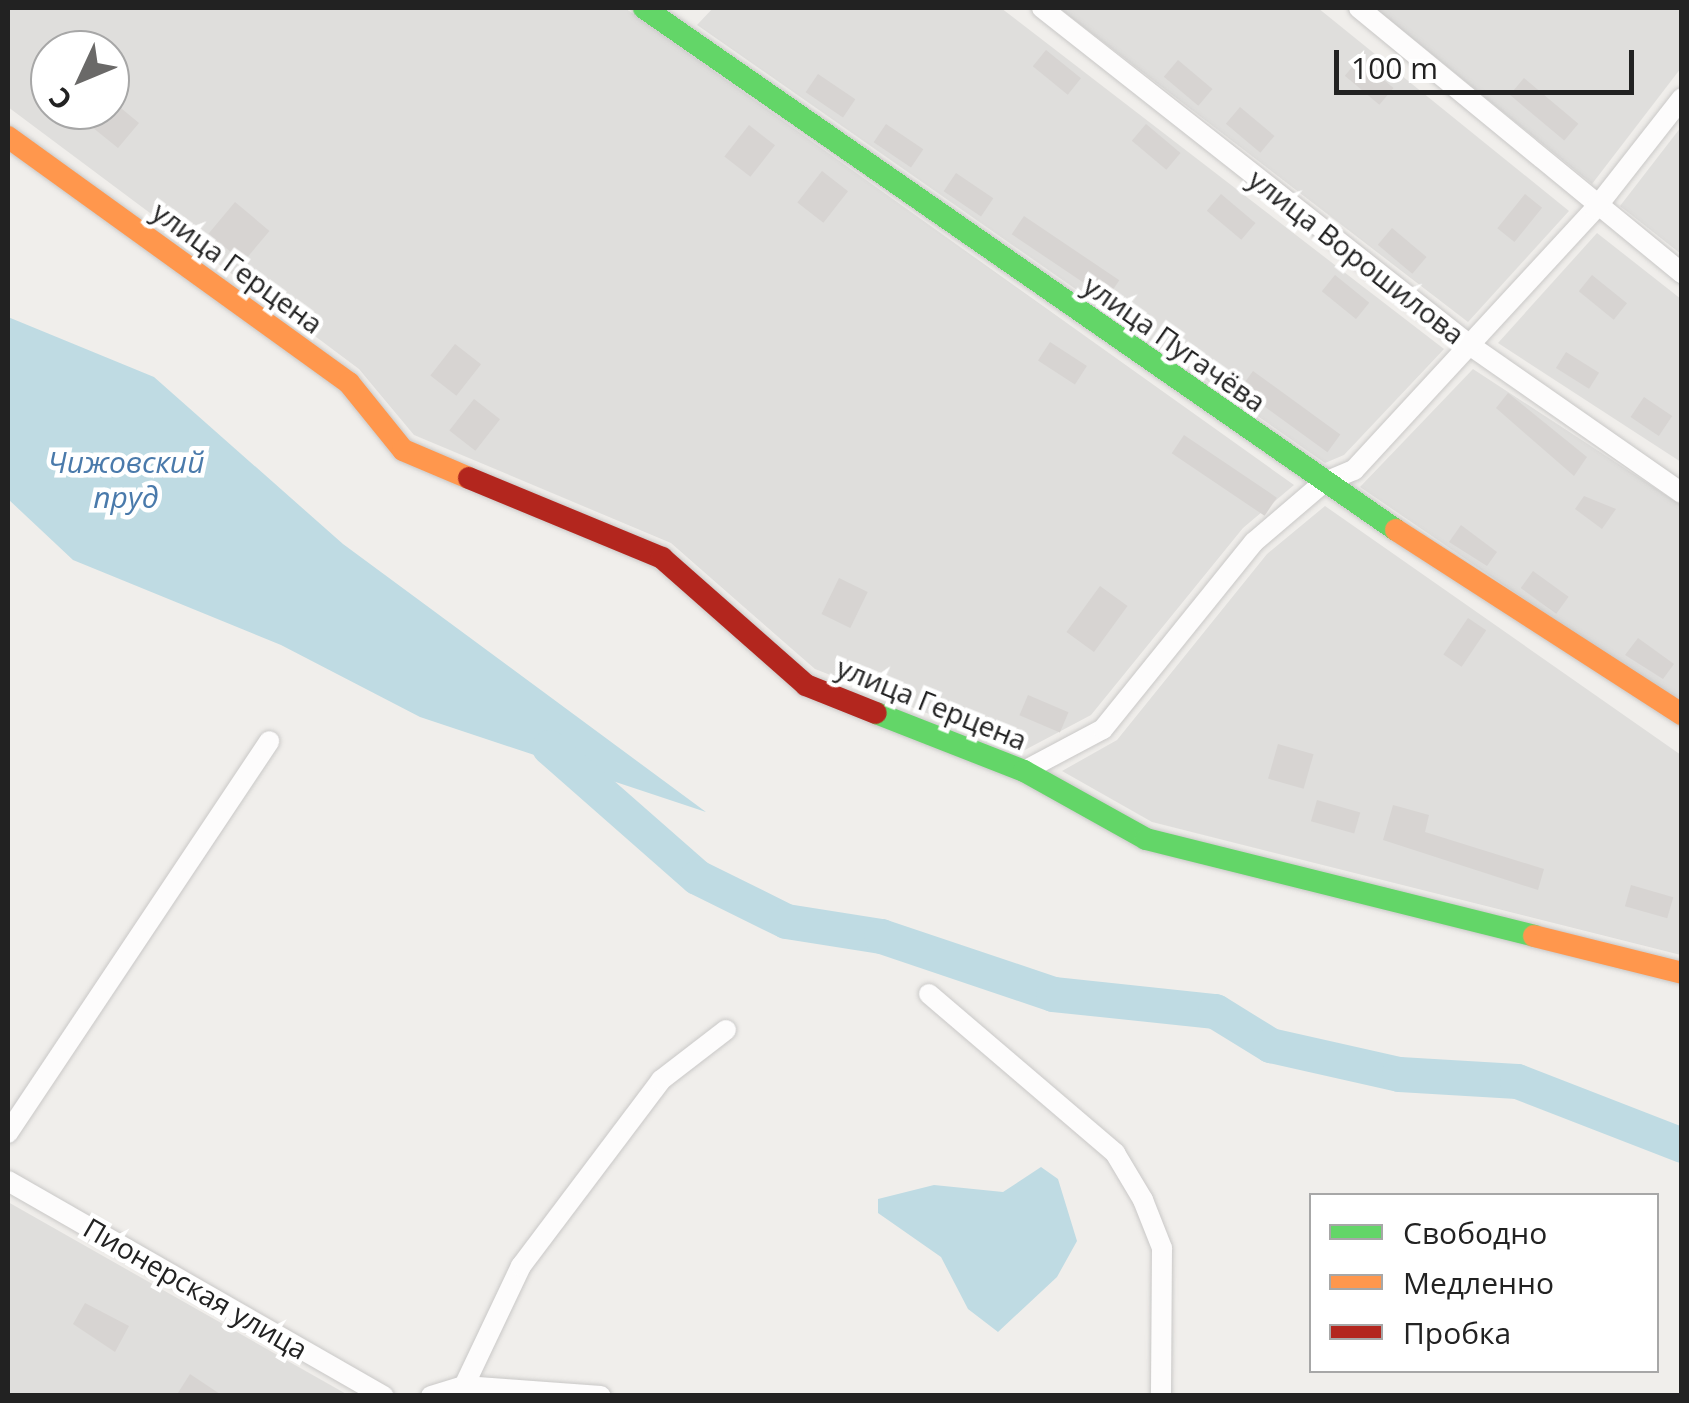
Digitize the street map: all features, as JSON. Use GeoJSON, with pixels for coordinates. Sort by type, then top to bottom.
{"type":"FeatureCollection","features":[{"type":"Feature","properties":{"kind":"street","name":"улица Ворошилова"},"geometry":{"type":"LineString","coordinates":[[1042,8],[1470,346],[1682,493]]}},
{"type":"Feature","properties":{"kind":"street"},"geometry":{"type":"LineString","coordinates":[[1359,8],[1595,209],[1682,273]]}},
{"type":"Feature","properties":{"kind":"street","name":"улица Пугачёва"},"geometry":{"type":"LineString","coordinates":[[653,10],[1323,484],[1682,714]]}},
{"type":"Feature","properties":{"kind":"street"},"geometry":{"type":"LineString","coordinates":[[1024,771],[1103,729],[1254,542],[1323,484],[1354,470],[1595,209],[1682,98]]}},
{"type":"Feature","properties":{"kind":"street","name":"улица Герцена"},"geometry":{"type":"LineString","coordinates":[[8,137],[348,383],[403,450],[662,558],[806,684],[1024,771],[1146,838],[1682,974]]}},
{"type":"Feature","properties":{"kind":"street"},"geometry":{"type":"LineString","coordinates":[[8,1132],[269,741]]}},
{"type":"Feature","properties":{"kind":"street"},"geometry":{"type":"LineString","coordinates":[[929,994],[1114,1153],[1142,1200],[1162,1248],[1161,1396]]}},
{"type":"Feature","properties":{"kind":"street"},"geometry":{"type":"LineString","coordinates":[[464,1386],[521,1266],[661,1080],[726,1030]]}},
{"type":"Feature","properties":{"kind":"street","name":"Пионерская улица"},"geometry":{"type":"LineString","coordinates":[[8,1181],[384,1396]]}},
{"type":"Feature","properties":{"kind":"street"},"geometry":{"type":"LineString","coordinates":[[431,1396],[464,1386],[601,1396]]}},
{"type":"Feature","properties":{"kind":"shaded area"},"geometry":{"type":"Polygon","coordinates":[[[8,8],[625,8],[1294,485],[1243,528],[1091,715],[1023,751],[815,669],[671,543],[414,435],[359,369],[39,130],[130,130],[130,30],[30,30],[30,123],[8,107],[8,8]]]}},
{"type":"Feature","properties":{"kind":"shaded area"},"geometry":{"type":"Polygon","coordinates":[[[713,8],[1001,8],[1444,349],[1344,455],[1325,463],[697,25],[713,8]]]}},
{"type":"Feature","properties":{"kind":"shaded area"},"geometry":{"type":"Polygon","coordinates":[[[1059,8],[1318,8],[1569,211],[1468,322],[1059,8]]]}},
{"type":"Feature","properties":{"kind":"shaded area"},"geometry":{"type":"Polygon","coordinates":[[[1375,8],[1681,8],[1681,68],[1592,184],[1375,8]]]}},
{"type":"Feature","properties":{"kind":"shaded area"},"geometry":{"type":"Polygon","coordinates":[[[1681,127],[1681,254],[1620,206],[1681,127]]]}},
{"type":"Feature","properties":{"kind":"shaded area"},"geometry":{"type":"Polygon","coordinates":[[[1597,233],[1681,299],[1681,462],[1498,343],[1597,233]]]}},
{"type":"Feature","properties":{"kind":"shaded area"},"geometry":{"type":"Polygon","coordinates":[[[1473,369],[1681,505],[1681,706],[1360,487],[1473,369]]]}},
{"type":"Feature","properties":{"kind":"shaded area"},"geometry":{"type":"Polygon","coordinates":[[[1325,506],[1681,755],[1681,955],[1152,822],[1062,771],[1117,740],[1267,554],[1325,506]]]}},
{"type":"Feature","properties":{"kind":"shaded area"},"geometry":{"type":"Polygon","coordinates":[[[8,1202],[348,1395],[8,1395],[8,1202]]]}},
{"type":"Feature","properties":{"kind":"water","name":"Чижовский пруд"},"geometry":{"type":"Polygon","coordinates":[[[8,317],[154,377],[343,544],[706,812],[420,717],[281,645],[73,560],[8,499],[8,317]]]}},
{"type":"Feature","properties":{"kind":"water"},"geometry":{"type":"Polygon","coordinates":[[[1041,1167],[1058,1179],[1077,1241],[1057,1277],[998,1332],[968,1309],[941,1257],[878,1213],[878,1199],[934,1185],[1003,1192],[1041,1167]]]}},
{"type":"Feature","properties":{"kind":"building"},"geometry":{"type":"Polygon","coordinates":[[[1046,50],[1081,78],[1068,95],[1033,66],[1046,50]]]}},
{"type":"Feature","properties":{"kind":"building"},"geometry":{"type":"Polygon","coordinates":[[[1359,59],[1393,88],[1379,105],[1345,76],[1359,59]]]}},
{"type":"Feature","properties":{"kind":"building"},"geometry":{"type":"Polygon","coordinates":[[[1178,60],[1212,89],[1198,106],[1164,77],[1178,60]]]}},
{"type":"Feature","properties":{"kind":"building"},"geometry":{"type":"Polygon","coordinates":[[[818,74],[855,99],[843,117],[806,92],[818,74]]]}},
{"type":"Feature","properties":{"kind":"building"},"geometry":{"type":"Polygon","coordinates":[[[1524,78],[1578,124],[1564,140],[1510,95],[1524,78]]]}},
{"type":"Feature","properties":{"kind":"building"},"geometry":{"type":"Polygon","coordinates":[[[1240,107],[1274,136],[1260,153],[1226,124],[1240,107]]]}},
{"type":"Feature","properties":{"kind":"building"},"geometry":{"type":"Polygon","coordinates":[[[130,116],[139,123],[118,148],[96,130],[130,130],[130,116]]]}},
{"type":"Feature","properties":{"kind":"building"},"geometry":{"type":"Polygon","coordinates":[[[886,124],[923,149],[911,167],[874,142],[886,124]]]}},
{"type":"Feature","properties":{"kind":"building"},"geometry":{"type":"Polygon","coordinates":[[[1146,124],[1180,153],[1166,170],[1132,141],[1146,124]]]}},
{"type":"Feature","properties":{"kind":"building"},"geometry":{"type":"Polygon","coordinates":[[[749,125],[775,145],[750,177],[724,157],[749,125]]]}},
{"type":"Feature","properties":{"kind":"building"},"geometry":{"type":"Polygon","coordinates":[[[822,171],[848,191],[823,223],[797,203],[822,171]]]}},
{"type":"Feature","properties":{"kind":"building"},"geometry":{"type":"Polygon","coordinates":[[[956,173],[993,198],[981,216],[944,191],[956,173]]]}},
{"type":"Feature","properties":{"kind":"building"},"geometry":{"type":"Polygon","coordinates":[[[1221,194],[1255,223],[1241,240],[1207,211],[1221,194]]]}},
{"type":"Feature","properties":{"kind":"building"},"geometry":{"type":"Polygon","coordinates":[[[1525,194],[1542,208],[1514,242],[1497,228],[1525,194]]]}},
{"type":"Feature","properties":{"kind":"building"},"geometry":{"type":"Polygon","coordinates":[[[235,202],[269,231],[243,262],[209,233],[235,202]]]}},
{"type":"Feature","properties":{"kind":"building"},"geometry":{"type":"Polygon","coordinates":[[[1024,216],[1119,280],[1107,299],[1012,234],[1024,216]]]}},
{"type":"Feature","properties":{"kind":"building"},"geometry":{"type":"Polygon","coordinates":[[[1392,228],[1426,257],[1412,274],[1378,245],[1392,228]]]}},
{"type":"Feature","properties":{"kind":"building"},"geometry":{"type":"Polygon","coordinates":[[[1335,275],[1369,303],[1356,319],[1322,291],[1335,275]]]}},
{"type":"Feature","properties":{"kind":"building"},"geometry":{"type":"Polygon","coordinates":[[[1592,275],[1627,303],[1614,320],[1579,291],[1592,275]]]}},
{"type":"Feature","properties":{"kind":"building"},"geometry":{"type":"Polygon","coordinates":[[[1050,342],[1087,366],[1075,384],[1038,360],[1050,342]]]}},
{"type":"Feature","properties":{"kind":"building"},"geometry":{"type":"Polygon","coordinates":[[[455,344],[481,364],[456,396],[430,376],[455,344]]]}},
{"type":"Feature","properties":{"kind":"building"},"geometry":{"type":"Polygon","coordinates":[[[1566,352],[1599,373],[1589,389],[1556,368],[1566,352]]]}},
{"type":"Feature","properties":{"kind":"building"},"geometry":{"type":"Polygon","coordinates":[[[1253,371],[1340,434],[1327,452],[1240,389],[1253,371]]]}},
{"type":"Feature","properties":{"kind":"building"},"geometry":{"type":"Polygon","coordinates":[[[1508,393],[1587,457],[1574,476],[1496,408],[1508,393]]]}},
{"type":"Feature","properties":{"kind":"building"},"geometry":{"type":"Polygon","coordinates":[[[1644,397],[1672,416],[1659,436],[1631,417],[1644,397]]]}},
{"type":"Feature","properties":{"kind":"building"},"geometry":{"type":"Polygon","coordinates":[[[474,399],[500,419],[475,451],[449,431],[474,399]]]}},
{"type":"Feature","properties":{"kind":"building"},"geometry":{"type":"Polygon","coordinates":[[[1184,435],[1277,498],[1265,516],[1172,453],[1184,435]]]}},
{"type":"Feature","properties":{"kind":"building"},"geometry":{"type":"Polygon","coordinates":[[[1584,496],[1616,509],[1602,529],[1575,509],[1584,496]]]}},
{"type":"Feature","properties":{"kind":"building"},"geometry":{"type":"Polygon","coordinates":[[[1461,525],[1497,552],[1487,566],[1449,542],[1461,525]]]}},
{"type":"Feature","properties":{"kind":"building"},"geometry":{"type":"Polygon","coordinates":[[[1533,571],[1569,597],[1556,614],[1521,588],[1533,571]]]}},
{"type":"Feature","properties":{"kind":"building"},"geometry":{"type":"Polygon","coordinates":[[[839,578],[868,592],[850,628],[821,614],[839,578]]]}},
{"type":"Feature","properties":{"kind":"building"},"geometry":{"type":"Polygon","coordinates":[[[1100,586],[1128,606],[1094,652],[1066,632],[1100,586]]]}},
{"type":"Feature","properties":{"kind":"building"},"geometry":{"type":"Polygon","coordinates":[[[1468,618],[1486,630],[1462,667],[1443,654],[1468,618]]]}},
{"type":"Feature","properties":{"kind":"building"},"geometry":{"type":"Polygon","coordinates":[[[1638,638],[1674,664],[1663,679],[1625,655],[1638,638]]]}},
{"type":"Feature","properties":{"kind":"building"},"geometry":{"type":"Polygon","coordinates":[[[1028,695],[1069,712],[1060,732],[1019,715],[1028,695]]]}},
{"type":"Feature","properties":{"kind":"building"},"geometry":{"type":"Polygon","coordinates":[[[1278,744],[1314,754],[1304,789],[1268,779],[1278,744]]]}},
{"type":"Feature","properties":{"kind":"building"},"geometry":{"type":"Polygon","coordinates":[[[1317,800],[1360,812],[1354,834],[1311,821],[1317,800]]]}},
{"type":"Feature","properties":{"kind":"building"},"geometry":{"type":"Polygon","coordinates":[[[1393,805],[1429,815],[1425,832],[1544,869],[1538,890],[1383,840],[1393,805]]]}},
{"type":"Feature","properties":{"kind":"building"},"geometry":{"type":"Polygon","coordinates":[[[1631,885],[1673,897],[1667,918],[1625,906],[1631,885]]]}},
{"type":"Feature","properties":{"kind":"building"},"geometry":{"type":"Polygon","coordinates":[[[85,1303],[129,1326],[115,1352],[73,1324],[85,1303]]]}},
{"type":"Feature","properties":{"kind":"building"},"geometry":{"type":"Polygon","coordinates":[[[190,1374],[223,1396],[176,1396],[190,1374]]]}},
{"type":"Feature","properties":{"kind":"waterway"},"geometry":{"type":"LineString","coordinates":[[549,747],[697,877],[786,921],[881,936],[1053,994],[1215,1011],[1270,1045],[1399,1074],[1517,1081],[1682,1145]]}},
{"type":"Feature","properties":{"kind":"traffic: fast"},"geometry":{"type":"LineString","coordinates":[[644,8],[1396,530]]}},
{"type":"Feature","properties":{"kind":"traffic: fast"},"geometry":{"type":"LineString","coordinates":[[876,713],[1024,771],[1146,839],[1534,936]]}},
{"type":"Feature","properties":{"kind":"traffic: slow"},"geometry":{"type":"LineString","coordinates":[[8,137],[349,383],[403,450],[469,478]]}},
{"type":"Feature","properties":{"kind":"traffic: slow"},"geometry":{"type":"LineString","coordinates":[[1396,530],[1682,714]]}},
{"type":"Feature","properties":{"kind":"traffic: slow"},"geometry":{"type":"LineString","coordinates":[[1534,936],[1682,973]]}},
{"type":"Feature","properties":{"kind":"traffic: jam"},"geometry":{"type":"LineString","coordinates":[[469,478],[662,558],[806,685],[876,713]]}}]}
